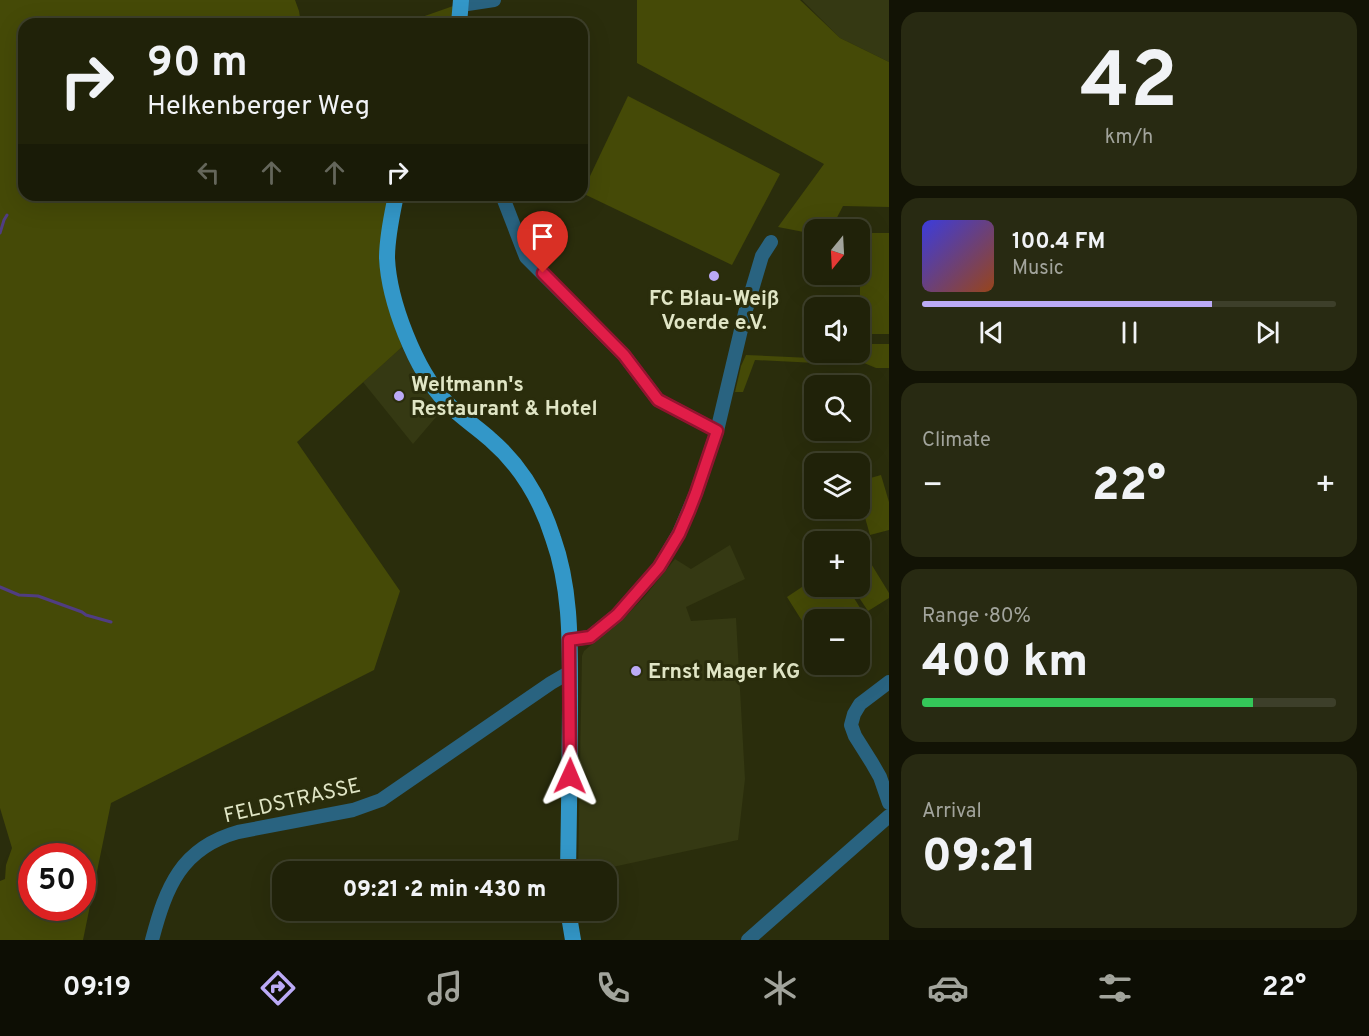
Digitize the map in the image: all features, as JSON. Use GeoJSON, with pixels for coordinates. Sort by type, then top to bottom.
{"type":"FeatureCollection","features":[{"type":"Feature","properties":{"kind":"main road"},"geometry":{"type":"LineString","coordinates":[[460,18],[461,2]]}},
{"type":"Feature","properties":{"kind":"main road"},"geometry":{"type":"LineString","coordinates":[[395,201],[388,238],[388,270],[393,295],[407,337],[420,365],[433,387],[447,403],[507,455],[524,477],[554,538],[567,604],[569,640],[568,861]]}},
{"type":"Feature","properties":{"kind":"main road"},"geometry":{"type":"LineString","coordinates":[[570,921],[573,940]]}},
{"type":"Feature","properties":{"kind":"street"},"geometry":{"type":"LineString","coordinates":[[461,2],[494,0]]}},
{"type":"Feature","properties":{"kind":"street"},"geometry":{"type":"LineString","coordinates":[[504,201],[526,257],[624,355],[658,400],[717,431]]}},
{"type":"Feature","properties":{"kind":"street"},"geometry":{"type":"LineString","coordinates":[[569,640],[590,637],[617,615],[659,567],[679,534],[717,431],[758,267],[771,242]]}},
{"type":"Feature","properties":{"kind":"street","name":"FELDSTRASSE"},"geometry":{"type":"LineString","coordinates":[[152,940],[170,885],[182,867],[207,844],[220,837],[238,832],[353,810],[381,800],[570,672]]}},
{"type":"Feature","properties":{"kind":"street"},"geometry":{"type":"LineString","coordinates":[[889,682],[860,704],[851,725],[855,736],[880,777],[889,803]]}},
{"type":"Feature","properties":{"kind":"street"},"geometry":{"type":"LineString","coordinates":[[748,940],[889,816]]}},
{"type":"Feature","properties":{"kind":"shaded area"},"geometry":{"type":"Polygon","coordinates":[[[0,0],[295,0],[300,18],[18,18],[18,201],[391,201],[381,238],[383,287],[402,347],[297,442],[400,591],[374,670],[111,803],[96,876],[96,843],[18,843],[18,921],[87,921],[83,940],[0,940],[0,881],[5,879],[6,865],[12,848],[0,808],[0,0]]]}},
{"type":"Feature","properties":{"kind":"shaded area"},"geometry":{"type":"Polygon","coordinates":[[[637,0],[800,0],[840,38],[889,62],[889,207],[843,206],[836,219],[804,219],[804,232],[778,227],[824,164],[637,63],[637,0]]]}},
{"type":"Feature","properties":{"kind":"shaded area"},"geometry":{"type":"Polygon","coordinates":[[[802,0],[889,0],[889,62],[840,38],[802,0]]]}},
{"type":"Feature","properties":{"kind":"shaded area"},"geometry":{"type":"Polygon","coordinates":[[[456,5],[453,18],[419,18],[456,5]]]}},
{"type":"Feature","properties":{"kind":"shaded area"},"geometry":{"type":"Polygon","coordinates":[[[628,96],[780,174],[732,265],[588,196],[588,180],[628,96]]]}},
{"type":"Feature","properties":{"kind":"shaded area"},"geometry":{"type":"Polygon","coordinates":[[[870,233],[889,233],[889,334],[870,334],[870,297],[860,297],[860,285],[870,285],[870,233]]]}},
{"type":"Feature","properties":{"kind":"shaded area"},"geometry":{"type":"Polygon","coordinates":[[[870,344],[889,344],[889,368],[876,368],[864,363],[870,363],[870,344]]]}},
{"type":"Feature","properties":{"kind":"shaded area"},"geometry":{"type":"Polygon","coordinates":[[[402,347],[421,385],[442,410],[413,444],[363,382],[402,347]]]}},
{"type":"Feature","properties":{"kind":"shaded area"},"geometry":{"type":"Polygon","coordinates":[[[746,355],[804,358],[804,362],[755,360],[743,392],[735,392],[746,355]]]}},
{"type":"Feature","properties":{"kind":"shaded area"},"geometry":{"type":"Polygon","coordinates":[[[816,363],[864,363],[836,364],[816,363]]]}},
{"type":"Feature","properties":{"kind":"shaded area"},"geometry":{"type":"Polygon","coordinates":[[[881,475],[889,502],[889,530],[870,535],[865,519],[870,519],[870,478],[881,475]]]}},
{"type":"Feature","properties":{"kind":"shaded area"},"geometry":{"type":"Polygon","coordinates":[[[730,545],[745,579],[686,607],[691,621],[736,618],[745,779],[738,840],[617,866],[617,861],[578,861],[582,656],[584,651],[628,614],[675,559],[691,569],[730,545]]]}},
{"type":"Feature","properties":{"kind":"shaded area"},"geometry":{"type":"Polygon","coordinates":[[[870,562],[889,593],[889,598],[870,610],[867,609],[859,597],[870,597],[870,562]]]}},
{"type":"Feature","properties":{"kind":"shaded area"},"geometry":{"type":"Polygon","coordinates":[[[804,586],[804,597],[853,597],[861,609],[804,609],[804,624],[787,597],[804,586]]]}},
{"type":"Feature","properties":{"kind":"waterway"},"geometry":{"type":"LineString","coordinates":[[0,233],[7,215]]}},
{"type":"Feature","properties":{"kind":"waterway"},"geometry":{"type":"LineString","coordinates":[[0,587],[19,595],[38,596],[111,622]]}},
{"type":"Feature","properties":{"kind":"place","name":"FC Blau-Weiß Voerde e.V."},"geometry":{"type":"Point","coordinates":[714,276]}},
{"type":"Feature","properties":{"kind":"place","name":"Weltmann's Restaurant & Hotel"},"geometry":{"type":"Point","coordinates":[399,396]}},
{"type":"Feature","properties":{"kind":"place","name":"Ernst Mager KG"},"geometry":{"type":"Point","coordinates":[636,671]}},
{"type":"Feature","properties":{"kind":"route"},"geometry":{"type":"LineString","coordinates":[[543,273],[624,355],[658,400],[717,431],[689,511],[679,534],[659,567],[617,615],[590,637],[569,640],[570,776]]}}]}
